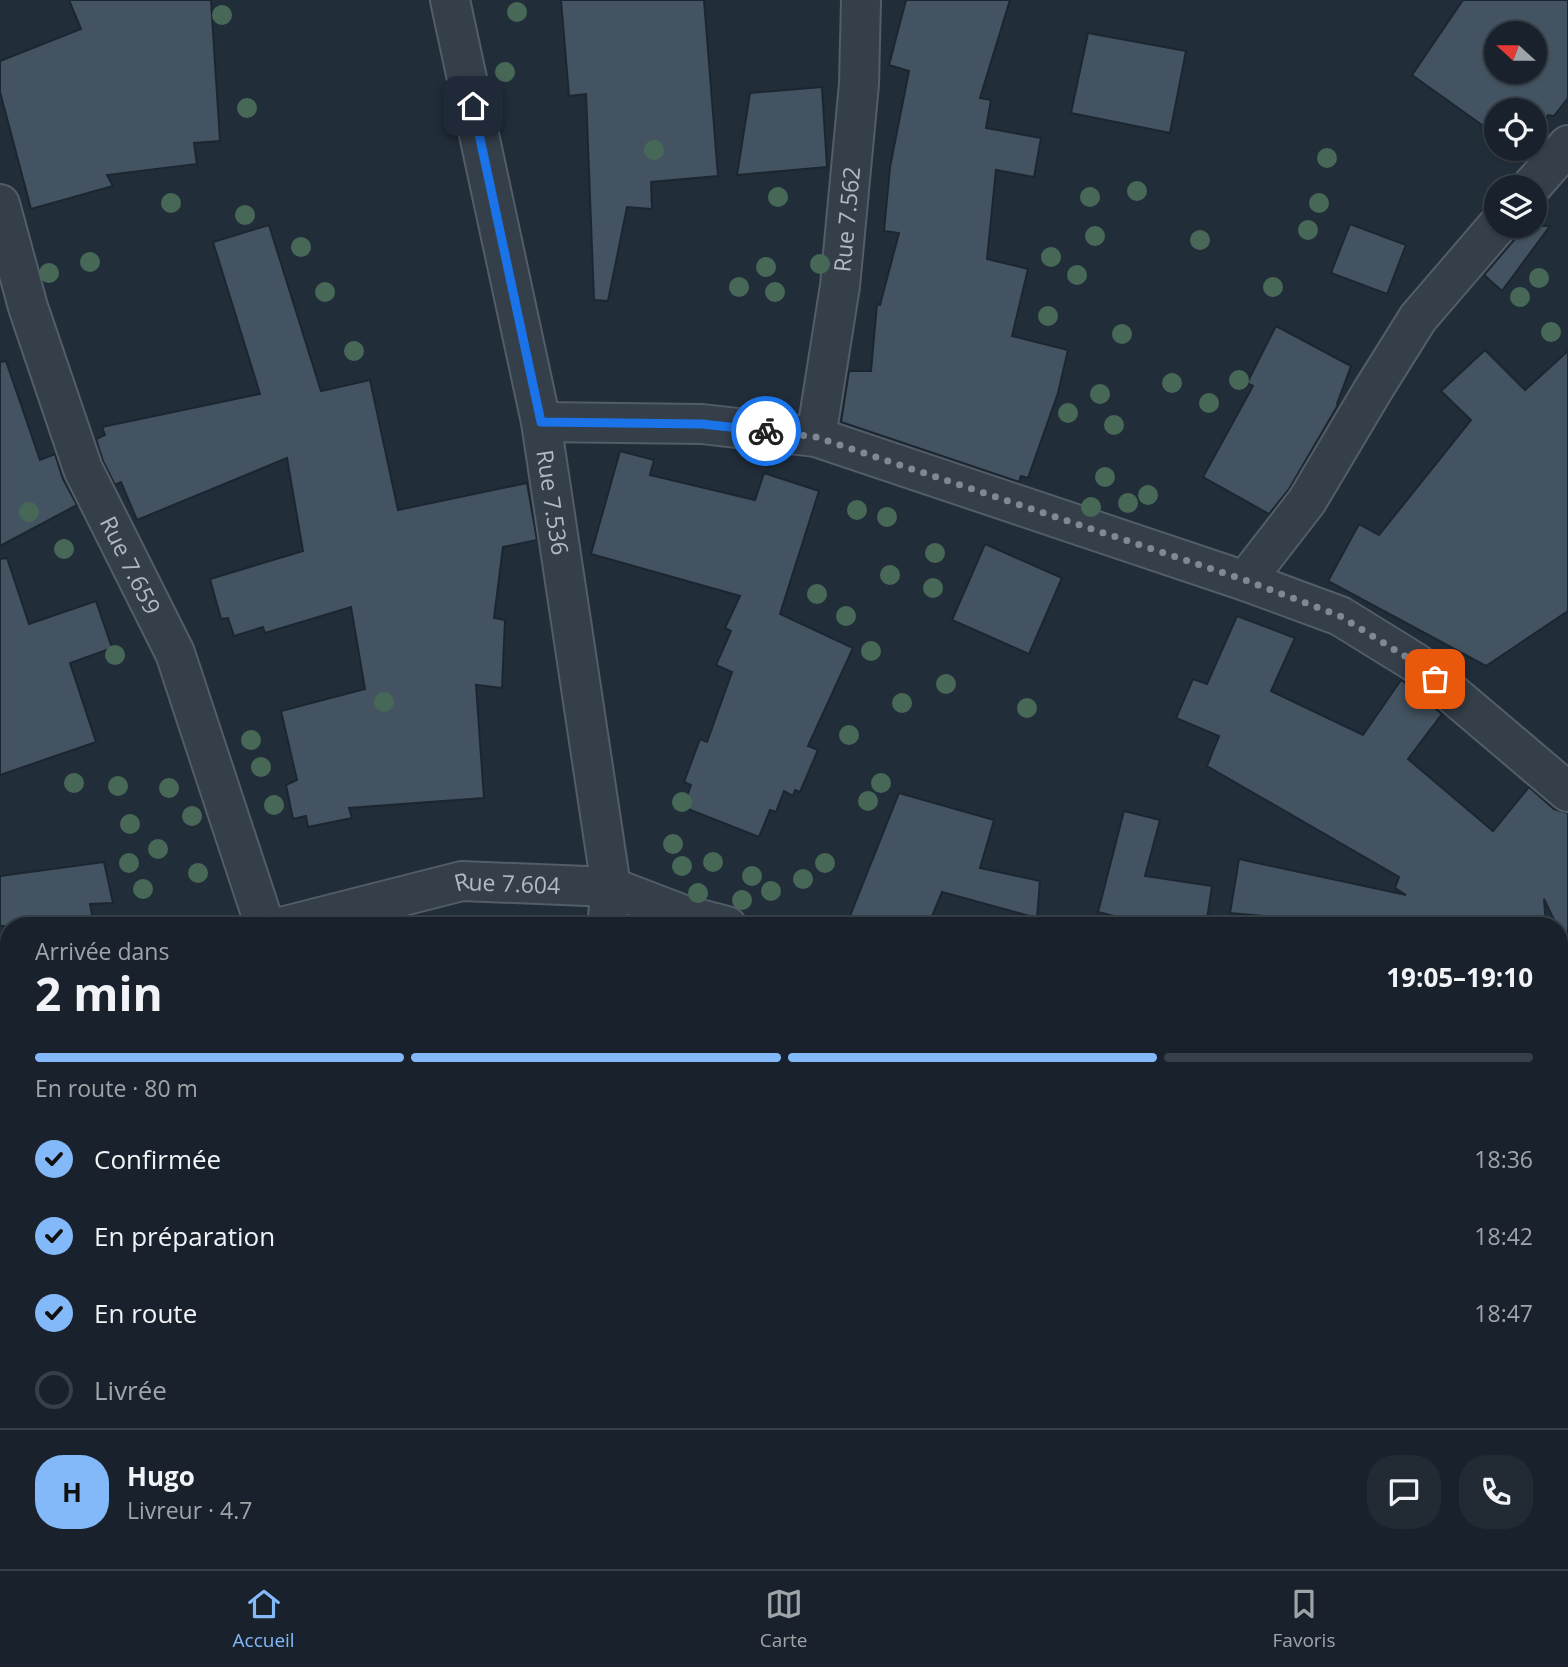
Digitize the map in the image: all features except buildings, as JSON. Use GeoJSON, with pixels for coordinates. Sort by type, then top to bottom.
{"type":"FeatureCollection","features":[{"type":"Feature","properties":{"kind":"street","name":"Rue 7.536"},"geometry":{"type":"LineString","coordinates":[[450,0],[541,422],[611,887],[608,917]]}},
{"type":"Feature","properties":{"kind":"street","name":"Rue 7.562"},"geometry":{"type":"LineString","coordinates":[[816,437],[840,286],[859,84],[862,0]]}},
{"type":"Feature","properties":{"kind":"street"},"geometry":{"type":"LineString","coordinates":[[1542,175],[1568,145]]}},
{"type":"Feature","properties":{"kind":"street","name":"Rue 7.659"},"geometry":{"type":"LineString","coordinates":[[0,204],[28,307],[83,470],[175,653],[262,917]]}},
{"type":"Feature","properties":{"kind":"street"},"geometry":{"type":"LineString","coordinates":[[1245,580],[1307,501],[1418,318],[1487,238]]}},
{"type":"Feature","properties":{"kind":"street"},"geometry":{"type":"LineString","coordinates":[[541,422],[702,424],[816,437],[1245,580],[1340,616],[1416,663],[1568,792]]}},
{"type":"Feature","properties":{"kind":"street","name":"Rue 7.604"},"geometry":{"type":"LineString","coordinates":[[320,917],[462,881],[611,887],[692,917]]}},
{"type":"Feature","properties":{"kind":"way so far"},"geometry":{"type":"LineString","coordinates":[[766,431],[816,437],[1245,580],[1340,616],[1416,663],[1435,679]]}},
{"type":"Feature","properties":{"kind":"route"},"geometry":{"type":"LineString","coordinates":[[473,106],[541,422],[702,424],[766,431]]}}]}
